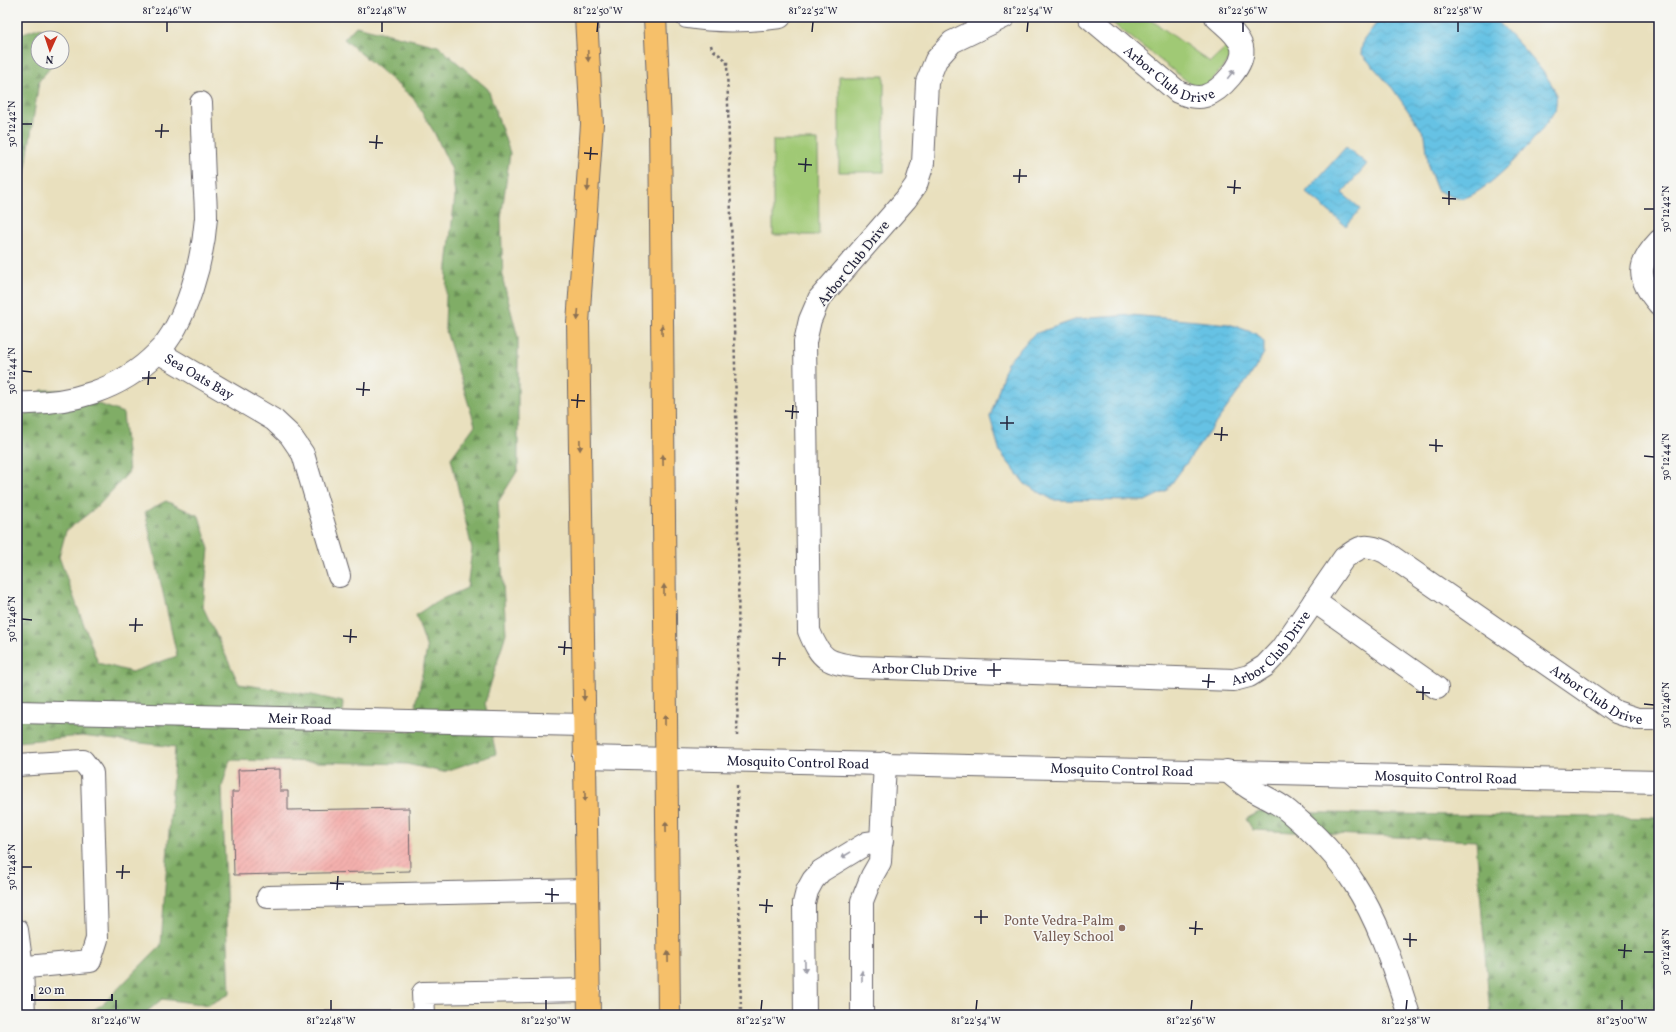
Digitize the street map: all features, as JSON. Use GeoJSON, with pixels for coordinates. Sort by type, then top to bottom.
{"type":"FeatureCollection","features":[{"type":"Feature","properties":{"kind":"main road"},"geometry":{"type":"LineString","coordinates":[[586,17],[592,124],[578,323],[589,1015]]}},
{"type":"Feature","properties":{"kind":"main road"},"geometry":{"type":"LineString","coordinates":[[655,17],[660,122],[665,759],[669,1015]]}},
{"type":"Feature","properties":{"kind":"street"},"geometry":{"type":"LineString","coordinates":[[696,18],[762,20],[780,17]]}},
{"type":"Feature","properties":{"kind":"street","name":"Arbor Club Drive"},"geometry":{"type":"LineString","coordinates":[[1004,17],[952,42],[936,60],[927,82],[923,164],[916,185],[906,199],[820,299],[810,320],[805,342],[809,631],[817,649],[822,655],[839,664],[859,667],[1234,680],[1249,676],[1265,666],[1281,649],[1344,558],[1358,548],[1374,547],[1385,552],[1616,712],[1637,719],[1659,719]]}},
{"type":"Feature","properties":{"kind":"street","name":"Arbor Club Drive"},"geometry":{"type":"LineString","coordinates":[[1089,17],[1178,92],[1188,97],[1204,97],[1217,89],[1232,75],[1241,60],[1242,48],[1238,37],[1216,17]]}},
{"type":"Feature","properties":{"kind":"street","name":"Sea Oats Bay"},"geometry":{"type":"LineString","coordinates":[[201,103],[206,217],[202,251],[189,296],[176,327],[158,352],[274,420],[290,435],[302,454],[339,576]]}},
{"type":"Feature","properties":{"kind":"street"},"geometry":{"type":"LineString","coordinates":[[1659,241],[1648,252],[1642,267],[1642,277],[1648,291],[1659,304]]}},
{"type":"Feature","properties":{"kind":"street"},"geometry":{"type":"LineString","coordinates":[[17,404],[39,404],[77,398],[105,389],[133,374],[158,352]]}},
{"type":"Feature","properties":{"kind":"street"},"geometry":{"type":"LineString","coordinates":[[1314,601],[1437,688]]}},
{"type":"Feature","properties":{"kind":"street","name":"Meir Road"},"geometry":{"type":"LineString","coordinates":[[17,712],[584,725]]}},
{"type":"Feature","properties":{"kind":"street","name":"Mosquito Control Road"},"geometry":{"type":"LineString","coordinates":[[584,757],[737,759],[1659,782]]}},
{"type":"Feature","properties":{"kind":"street"},"geometry":{"type":"LineString","coordinates":[[17,765],[84,761],[92,773],[97,939],[90,961],[19,968]]}},
{"type":"Feature","properties":{"kind":"street"},"geometry":{"type":"LineString","coordinates":[[862,1015],[862,901],[872,876],[880,862],[885,763]]}},
{"type":"Feature","properties":{"kind":"street"},"geometry":{"type":"LineString","coordinates":[[1227,771],[1247,787],[1287,810],[1312,833],[1354,882],[1381,937],[1409,1015]]}},
{"type":"Feature","properties":{"kind":"street"},"geometry":{"type":"LineString","coordinates":[[806,1015],[804,903],[808,891],[813,880],[821,871],[866,843],[882,841]]}},
{"type":"Feature","properties":{"kind":"street"},"geometry":{"type":"LineString","coordinates":[[268,898],[587,890]]}},
{"type":"Feature","properties":{"kind":"street"},"geometry":{"type":"LineString","coordinates":[[17,930],[24,1015]]}},
{"type":"Feature","properties":{"kind":"street"},"geometry":{"type":"LineString","coordinates":[[424,1015],[423,992],[588,990]]}},
{"type":"Feature","properties":{"kind":"path"},"geometry":{"type":"LineString","coordinates":[[696,18],[712,49],[727,61],[739,637],[737,759],[741,1015]]}},
{"type":"Feature","properties":{"kind":"green space"},"geometry":{"type":"Polygon","coordinates":[[[1105,17],[1147,17],[1210,62],[1225,48],[1231,52],[1232,57],[1201,92],[1105,17]]]}},
{"type":"Feature","properties":{"kind":"green space"},"geometry":{"type":"Polygon","coordinates":[[[356,26],[438,46],[488,89],[510,153],[501,219],[503,280],[518,338],[518,470],[498,502],[506,633],[485,703],[496,754],[443,772],[406,764],[230,760],[222,787],[230,994],[208,1005],[162,999],[143,1015],[86,1015],[104,1003],[161,945],[175,747],[82,736],[17,742],[17,637],[19,609],[17,597],[17,426],[42,390],[62,390],[123,413],[129,472],[98,506],[66,531],[59,557],[98,663],[132,672],[177,656],[145,512],[166,501],[199,516],[209,549],[203,607],[239,684],[312,695],[343,702],[341,729],[411,731],[427,649],[416,615],[435,602],[467,588],[472,549],[451,458],[475,425],[445,328],[447,266],[455,196],[452,170],[434,132],[413,98],[344,39],[356,26]]]}},
{"type":"Feature","properties":{"kind":"green space"},"geometry":{"type":"Polygon","coordinates":[[[38,28],[45,30],[32,30],[38,28]]]}},
{"type":"Feature","properties":{"kind":"green space"},"geometry":{"type":"Polygon","coordinates":[[[30,31],[30,70],[48,70],[39,81],[18,219],[17,35],[30,31]]]}},
{"type":"Feature","properties":{"kind":"green space"},"geometry":{"type":"Polygon","coordinates":[[[839,76],[884,76],[884,172],[839,172],[839,76]]]}},
{"type":"Feature","properties":{"kind":"green space"},"geometry":{"type":"Polygon","coordinates":[[[773,140],[818,140],[819,235],[773,235],[773,140]]]}},
{"type":"Feature","properties":{"kind":"green space"},"geometry":{"type":"Polygon","coordinates":[[[1259,812],[1659,818],[1659,1015],[1490,1015],[1476,841],[1253,830],[1246,819],[1259,812]]]}},
{"type":"Feature","properties":{"kind":"water"},"geometry":{"type":"Polygon","coordinates":[[[1381,17],[1494,17],[1539,67],[1553,87],[1556,97],[1556,105],[1555,110],[1549,120],[1514,161],[1486,186],[1474,194],[1463,198],[1456,198],[1437,190],[1429,169],[1425,135],[1393,89],[1361,53],[1363,41],[1381,17]]]}},
{"type":"Feature","properties":{"kind":"water"},"geometry":{"type":"Polygon","coordinates":[[[1346,147],[1367,164],[1342,193],[1361,209],[1346,226],[1306,192],[1346,147]]]}},
{"type":"Feature","properties":{"kind":"water"},"geometry":{"type":"Polygon","coordinates":[[[1131,315],[1229,324],[1257,334],[1264,342],[1264,353],[1253,372],[1166,491],[1145,501],[1053,500],[1025,484],[1000,452],[990,417],[1007,363],[1034,334],[1078,319],[1131,315]]]}},
{"type":"Feature","properties":{"kind":"building"},"geometry":{"type":"Polygon","coordinates":[[[280,769],[280,791],[288,791],[288,810],[409,808],[410,871],[234,875],[232,792],[239,792],[238,770],[280,769]]]}},
{"type":"Feature","properties":{"kind":"building"},"geometry":{"type":"Polygon","coordinates":[[[325,1010],[390,1010],[390,1015],[325,1015],[325,1010]]]}},
{"type":"Feature","properties":{"kind":"place","name":"Ponte Vedra-Palm Valley School"},"geometry":{"type":"Point","coordinates":[1122,928]}}]}
